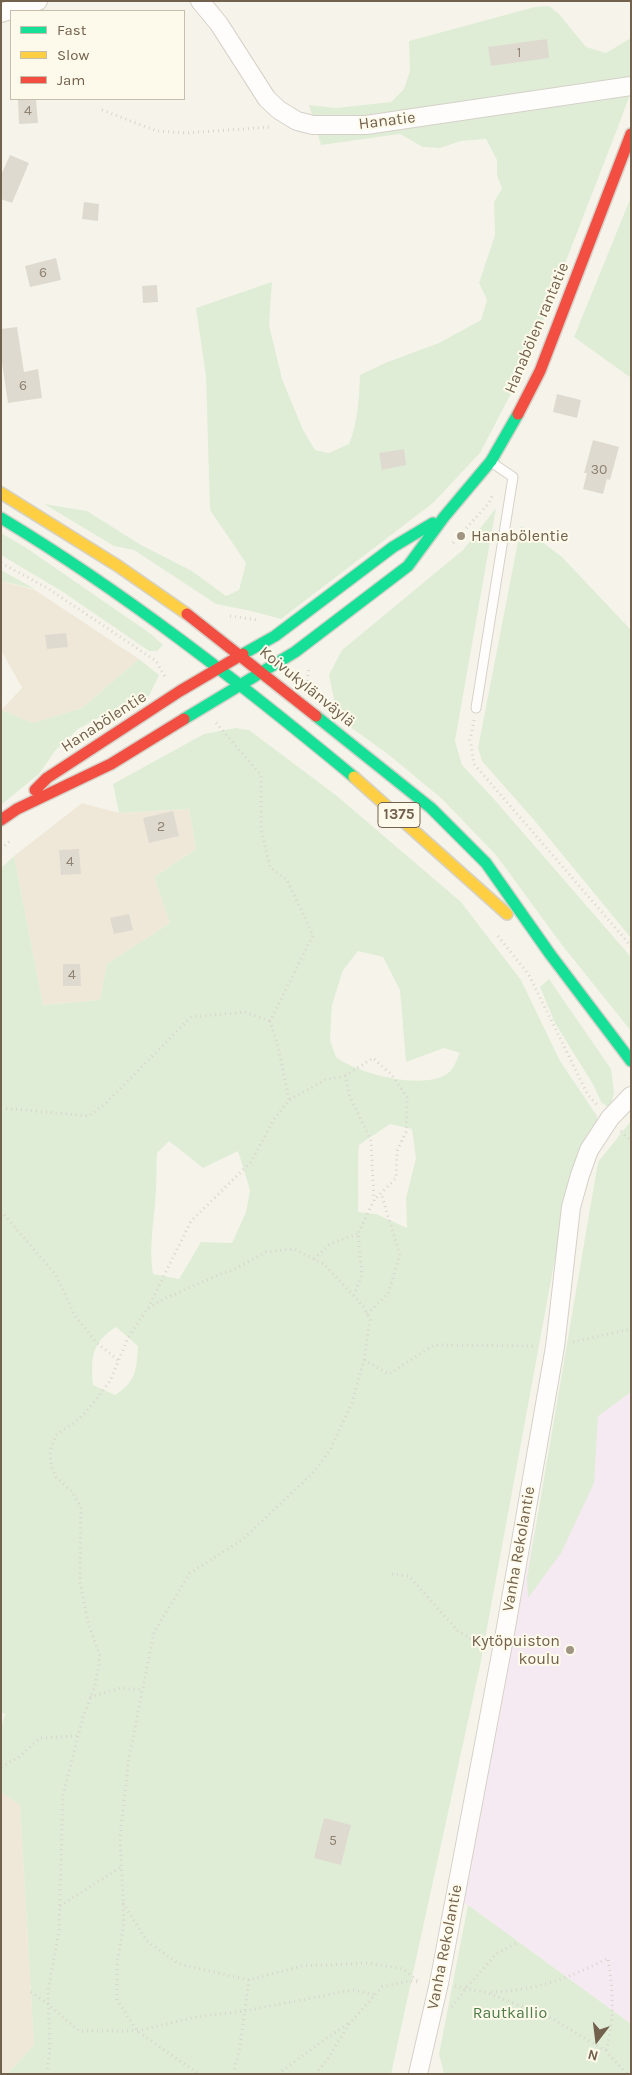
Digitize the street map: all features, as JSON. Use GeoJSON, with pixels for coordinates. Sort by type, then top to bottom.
{"type":"FeatureCollection","features":[{"type":"Feature","properties":{"kind":"main road","name":"Hanabölen rantatie"},"geometry":{"type":"LineString","coordinates":[[240,684],[295,652],[408,566],[444,517],[491,461],[506,437],[540,372],[631,134]]}},
{"type":"Feature","properties":{"kind":"main road","name":"Koivukylänväylä"},"geometry":{"type":"LineString","coordinates":[[1,493],[118,566],[201,624],[432,808],[486,863],[550,954],[631,1060]]}},
{"type":"Feature","properties":{"kind":"main road","name":"Hanabölen rantatie"},"geometry":{"type":"LineString","coordinates":[[242,655],[275,636],[393,547],[444,517]]}},
{"type":"Feature","properties":{"kind":"main road","name":"Koivukylänväylä"},"geometry":{"type":"LineString","coordinates":[[1,518],[173,634],[240,684],[420,832],[550,954]]}},
{"type":"Feature","properties":{"kind":"main road","name":"Hanabölentie"},"geometry":{"type":"LineString","coordinates":[[17,809],[46,778],[180,691],[242,655]]}},
{"type":"Feature","properties":{"kind":"main road","name":"Hanabölentie"},"geometry":{"type":"LineString","coordinates":[[1,820],[17,809],[111,764],[240,684]]}},
{"type":"Feature","properties":{"kind":"street"},"geometry":{"type":"LineString","coordinates":[[10,10],[38,1]]}},
{"type":"Feature","properties":{"kind":"street","name":"Hanatie"},"geometry":{"type":"LineString","coordinates":[[200,1],[219,24],[267,99],[278,110],[297,121],[313,125],[366,125],[631,86]]}},
{"type":"Feature","properties":{"kind":"street","name":"Vanha Rekolantie"},"geometry":{"type":"LineString","coordinates":[[418,2074],[439,1983],[555,1347],[571,1207],[580,1175],[590,1150],[610,1118],[631,1096]]}},
{"type":"Feature","properties":{"kind":"lane"},"geometry":{"type":"LineString","coordinates":[[476,708],[513,477],[491,461]]}},
{"type":"Feature","properties":{"kind":"path"},"geometry":{"type":"LineString","coordinates":[[102,110],[157,131],[186,134],[277,126]]}},
{"type":"Feature","properties":{"kind":"path"},"geometry":{"type":"LineString","coordinates":[[1,563],[49,589],[156,661],[166,678]]}},
{"type":"Feature","properties":{"kind":"path"},"geometry":{"type":"LineString","coordinates":[[476,708],[470,740],[474,764],[631,946]]}},
{"type":"Feature","properties":{"kind":"path"},"geometry":{"type":"LineString","coordinates":[[211,718],[261,775],[261,829],[270,867],[287,880],[313,935],[270,1021],[278,1046],[289,1100]]}},
{"type":"Feature","properties":{"kind":"path"},"geometry":{"type":"LineString","coordinates":[[495,931],[529,975],[588,1095],[631,1141]]}},
{"type":"Feature","properties":{"kind":"path"},"geometry":{"type":"LineString","coordinates":[[1,1108],[89,1116],[106,1103],[190,1017],[245,1012],[270,1021]]}},
{"type":"Feature","properties":{"kind":"path"},"geometry":{"type":"LineString","coordinates":[[47,2074],[50,2048],[48,1990],[59,1931],[63,1795],[78,1736],[96,1683],[100,1656],[88,1623],[80,1582],[81,1507],[72,1492],[56,1477],[51,1465],[50,1452],[56,1434],[78,1420],[110,1381],[128,1338],[147,1309],[178,1251],[191,1221],[251,1162],[274,1119],[289,1100],[325,1080],[345,1076],[373,1058],[390,1074],[407,1097],[406,1132],[398,1151],[396,1178],[374,1200],[358,1234],[362,1275],[354,1295]]}},
{"type":"Feature","properties":{"kind":"path"},"geometry":{"type":"LineString","coordinates":[[345,1076],[350,1097],[371,1141],[374,1200]]}},
{"type":"Feature","properties":{"kind":"path"},"geometry":{"type":"LineString","coordinates":[[368,1314],[388,1294],[400,1255],[381,1193]]}},
{"type":"Feature","properties":{"kind":"path"},"geometry":{"type":"LineString","coordinates":[[1,1211],[56,1275],[75,1316],[97,1343],[118,1361]]}},
{"type":"Feature","properties":{"kind":"path"},"geometry":{"type":"LineString","coordinates":[[314,1259],[330,1244],[358,1234]]}},
{"type":"Feature","properties":{"kind":"path"},"geometry":{"type":"LineString","coordinates":[[147,1309],[166,1298],[233,1270],[266,1252],[294,1250],[324,1264],[364,1306],[370,1320],[364,1360],[352,1403],[330,1450],[314,1472],[242,1540],[190,1573],[154,1632],[129,1757],[120,1836],[124,1922],[117,1964],[117,2000],[136,2031],[199,2074]]}},
{"type":"Feature","properties":{"kind":"path"},"geometry":{"type":"LineString","coordinates":[[364,1360],[389,1374],[434,1346],[555,1347],[631,1329]]}},
{"type":"Feature","properties":{"kind":"path"},"geometry":{"type":"LineString","coordinates":[[392,1574],[409,1576],[458,1632],[500,1656]]}},
{"type":"Feature","properties":{"kind":"path"},"geometry":{"type":"LineString","coordinates":[[90,1697],[121,1688],[142,1690]]}},
{"type":"Feature","properties":{"kind":"path"},"geometry":{"type":"LineString","coordinates":[[1,1767],[19,1757],[40,1738],[78,1736]]}},
{"type":"Feature","properties":{"kind":"path"},"geometry":{"type":"LineString","coordinates":[[60,1906],[122,1866]]}},
{"type":"Feature","properties":{"kind":"path"},"geometry":{"type":"LineString","coordinates":[[123,1902],[147,1941],[179,1964],[249,1980],[302,1966],[368,1963],[403,1969],[419,1982]]}},
{"type":"Feature","properties":{"kind":"path"},"geometry":{"type":"LineString","coordinates":[[451,2010],[466,1988],[496,1954],[518,1942]]}},
{"type":"Feature","properties":{"kind":"path"},"geometry":{"type":"LineString","coordinates":[[315,2074],[327,2060],[350,2023],[382,1987],[408,1981],[439,1983],[488,1992],[514,1992],[559,1981],[608,1958],[614,1994],[610,2035],[606,2051]]}},
{"type":"Feature","properties":{"kind":"path"},"geometry":{"type":"LineString","coordinates":[[233,2074],[249,1980]]}},
{"type":"Feature","properties":{"kind":"path"},"geometry":{"type":"LineString","coordinates":[[31,1992],[79,2031],[136,2031],[196,2018],[244,2011],[352,1990],[375,1995]]}},
{"type":"Feature","properties":{"kind":"path"},"geometry":{"type":"LineString","coordinates":[[488,1992],[550,2018],[606,2051],[626,2074]]}},
{"type":"Feature","properties":{"kind":"path"},"geometry":{"type":"LineString","coordinates":[[278,2074],[350,2023]]}},
{"type":"Feature","properties":{"kind":"shaded area"},"geometry":{"type":"Polygon","coordinates":[[[1,581],[35,590],[139,659],[82,708],[33,723],[1,710],[22,688],[1,650],[1,581]]]}},
{"type":"Feature","properties":{"kind":"shaded area"},"geometry":{"type":"Polygon","coordinates":[[[82,803],[119,813],[189,809],[196,849],[154,877],[170,923],[107,964],[100,1000],[43,1005],[14,856],[82,803]]]}},
{"type":"Feature","properties":{"kind":"shaded area","name":"Kytöpuiston koulu"},"geometry":{"type":"Polygon","coordinates":[[[631,1365],[631,2024],[468,1905],[458,1901],[562,1399],[631,1365]]]}},
{"type":"Feature","properties":{"kind":"shaded area"},"geometry":{"type":"Polygon","coordinates":[[[1,1792],[20,1805],[34,2045],[7,2074],[1,2074],[1,1792]]]}},
{"type":"Feature","properties":{"kind":"green space"},"geometry":{"type":"Polygon","coordinates":[[[549,6],[559,14],[586,47],[606,53],[631,38],[631,92],[542,323],[514,388],[480,453],[433,503],[281,619],[216,604],[134,550],[114,546],[44,504],[87,511],[141,545],[192,571],[226,596],[239,590],[246,563],[210,510],[206,376],[196,308],[272,282],[269,325],[282,379],[303,430],[315,450],[329,453],[349,444],[356,419],[360,375],[385,363],[439,343],[481,320],[487,300],[479,283],[495,235],[494,202],[502,189],[497,175],[497,160],[486,139],[461,141],[440,148],[423,147],[400,134],[321,145],[309,105],[336,108],[391,102],[404,89],[410,71],[409,41],[535,7],[549,6]]]}},
{"type":"Feature","properties":{"kind":"green space"},"geometry":{"type":"Polygon","coordinates":[[[631,197],[631,378],[574,337],[631,197]]]}},
{"type":"Feature","properties":{"kind":"green space"},"geometry":{"type":"Polygon","coordinates":[[[496,508],[455,741],[462,765],[631,957],[631,1031],[562,945],[496,855],[441,798],[389,755],[338,718],[329,675],[342,650],[463,550],[496,508]]]}},
{"type":"Feature","properties":{"kind":"green space"},"geometry":{"type":"Polygon","coordinates":[[[521,526],[562,557],[631,630],[631,938],[534,820],[482,761],[478,748],[521,526]]]}},
{"type":"Feature","properties":{"kind":"green space"},"geometry":{"type":"Polygon","coordinates":[[[1,533],[28,549],[151,634],[163,645],[157,651],[149,651],[63,592],[1,555],[1,533]]]}},
{"type":"Feature","properties":{"kind":"green space"},"geometry":{"type":"Polygon","coordinates":[[[1,570],[35,589],[1,581],[1,570]]]}},
{"type":"Feature","properties":{"kind":"green space"},"geometry":{"type":"Polygon","coordinates":[[[139,659],[159,675],[149,696],[104,715],[78,729],[55,751],[39,774],[1,805],[1,710],[33,723],[82,708],[139,659]]]}},
{"type":"Feature","properties":{"kind":"green space"},"geometry":{"type":"Polygon","coordinates":[[[235,728],[249,730],[337,796],[461,902],[521,980],[560,1061],[597,1116],[597,1120],[570,1177],[480,1666],[391,2074],[7,2074],[34,2045],[20,1805],[1,1792],[1,1728],[5,1714],[1,1712],[1,868],[14,856],[43,1005],[100,1000],[107,964],[170,923],[154,877],[196,849],[189,809],[119,813],[113,784],[204,734],[235,728]],[[358,951],[343,970],[332,1005],[330,1040],[336,1057],[359,1069],[391,1078],[423,1080],[437,1078],[450,1072],[460,1053],[444,1048],[406,1062],[400,990],[383,957],[358,951]],[[390,1124],[359,1145],[358,1212],[376,1214],[407,1228],[406,1198],[416,1158],[412,1129],[390,1124]],[[169,1141],[157,1153],[151,1247],[153,1274],[179,1279],[201,1242],[232,1243],[246,1212],[250,1190],[238,1151],[203,1168],[169,1141]],[[116,1327],[97,1345],[94,1352],[92,1367],[93,1385],[115,1395],[128,1385],[134,1374],[138,1346],[116,1327]]]}},
{"type":"Feature","properties":{"kind":"green space"},"geometry":{"type":"Polygon","coordinates":[[[549,979],[611,1069],[614,1092],[611,1106],[608,1107],[601,1102],[594,1086],[555,1023],[540,987],[549,979]]]}},
{"type":"Feature","properties":{"kind":"green space"},"geometry":{"type":"Polygon","coordinates":[[[631,1121],[631,1392],[598,1416],[594,1483],[561,1553],[528,1598],[527,1578],[598,1162],[631,1121]]]}},
{"type":"Feature","properties":{"kind":"green space","name":"Rautkallio"},"geometry":{"type":"Polygon","coordinates":[[[468,1905],[631,2024],[631,2074],[444,2074],[439,2054],[468,1905]]]}},
{"type":"Feature","properties":{"kind":"building"},"geometry":{"type":"Polygon","coordinates":[[[547,39],[549,58],[491,66],[488,47],[547,39]]]}},
{"type":"Feature","properties":{"kind":"building"},"geometry":{"type":"Polygon","coordinates":[[[18,100],[36,100],[38,123],[19,124],[18,100]]]}},
{"type":"Feature","properties":{"kind":"building"},"geometry":{"type":"Polygon","coordinates":[[[10,155],[29,163],[12,203],[1,199],[1,175],[10,155]]]}},
{"type":"Feature","properties":{"kind":"building"},"geometry":{"type":"Polygon","coordinates":[[[84,202],[99,204],[98,221],[82,219],[84,202]]]}},
{"type":"Feature","properties":{"kind":"building"},"geometry":{"type":"Polygon","coordinates":[[[56,258],[61,280],[30,287],[25,266],[56,258]]]}},
{"type":"Feature","properties":{"kind":"building"},"geometry":{"type":"Polygon","coordinates":[[[157,285],[158,302],[143,303],[142,286],[157,285]]]}},
{"type":"Feature","properties":{"kind":"building"},"geometry":{"type":"Polygon","coordinates":[[[17,327],[24,372],[38,369],[42,398],[8,403],[1,356],[1,329],[17,327]]]}},
{"type":"Feature","properties":{"kind":"building"},"geometry":{"type":"Polygon","coordinates":[[[557,394],[581,400],[577,418],[553,412],[557,394]]]}},
{"type":"Feature","properties":{"kind":"building"},"geometry":{"type":"Polygon","coordinates":[[[593,440],[619,447],[610,480],[607,479],[603,494],[583,489],[587,473],[584,473],[593,440]]]}},
{"type":"Feature","properties":{"kind":"building"},"geometry":{"type":"Polygon","coordinates":[[[404,449],[406,465],[382,470],[379,453],[404,449]]]}},
{"type":"Feature","properties":{"kind":"building"},"geometry":{"type":"Polygon","coordinates":[[[66,633],[68,647],[47,649],[45,635],[66,633]]]}},
{"type":"Feature","properties":{"kind":"building"},"geometry":{"type":"Polygon","coordinates":[[[173,811],[179,836],[149,843],[143,818],[173,811]]]}},
{"type":"Feature","properties":{"kind":"building"},"geometry":{"type":"Polygon","coordinates":[[[79,849],[81,874],[61,875],[59,850],[79,849]]]}},
{"type":"Feature","properties":{"kind":"building"},"geometry":{"type":"Polygon","coordinates":[[[129,914],[133,930],[114,934],[110,918],[129,914]]]}},
{"type":"Feature","properties":{"kind":"building"},"geometry":{"type":"Polygon","coordinates":[[[63,964],[80,964],[81,986],[63,986],[63,964]]]}},
{"type":"Feature","properties":{"kind":"building"},"geometry":{"type":"Polygon","coordinates":[[[324,1818],[351,1825],[341,1865],[314,1858],[324,1818]]]}},
{"type":"Feature","properties":{"kind":"traffic: fast"},"geometry":{"type":"LineString","coordinates":[[184,719],[295,652],[408,566],[444,517],[491,461],[518,414]]}},
{"type":"Feature","properties":{"kind":"traffic: fast"},"geometry":{"type":"LineString","coordinates":[[1,518],[92,577],[182,641],[354,777]]}},
{"type":"Feature","properties":{"kind":"traffic: fast"},"geometry":{"type":"LineString","coordinates":[[243,654],[275,636],[393,547],[433,523]]}},
{"type":"Feature","properties":{"kind":"traffic: fast"},"geometry":{"type":"LineString","coordinates":[[316,716],[431,808],[486,863],[550,954],[631,1061]]}},
{"type":"Feature","properties":{"kind":"traffic: slow"},"geometry":{"type":"LineString","coordinates":[[1,493],[118,566],[187,614]]}},
{"type":"Feature","properties":{"kind":"traffic: slow"},"geometry":{"type":"LineString","coordinates":[[354,777],[507,914]]}},
{"type":"Feature","properties":{"kind":"traffic: jam"},"geometry":{"type":"LineString","coordinates":[[518,414],[540,371],[631,134]]}},
{"type":"Feature","properties":{"kind":"traffic: jam"},"geometry":{"type":"LineString","coordinates":[[187,614],[316,716]]}},
{"type":"Feature","properties":{"kind":"traffic: jam"},"geometry":{"type":"LineString","coordinates":[[35,790],[47,778],[180,691],[243,654]]}},
{"type":"Feature","properties":{"kind":"traffic: jam"},"geometry":{"type":"LineString","coordinates":[[1,820],[17,809],[111,764],[184,719]]}},
{"type":"Feature","properties":{"kind":"place","name":"Hanabölentie"},"geometry":{"type":"Point","coordinates":[461,536]}},
{"type":"Feature","properties":{"kind":"place","name":"Kytöpuiston koulu"},"geometry":{"type":"Point","coordinates":[570,1650]}}]}
